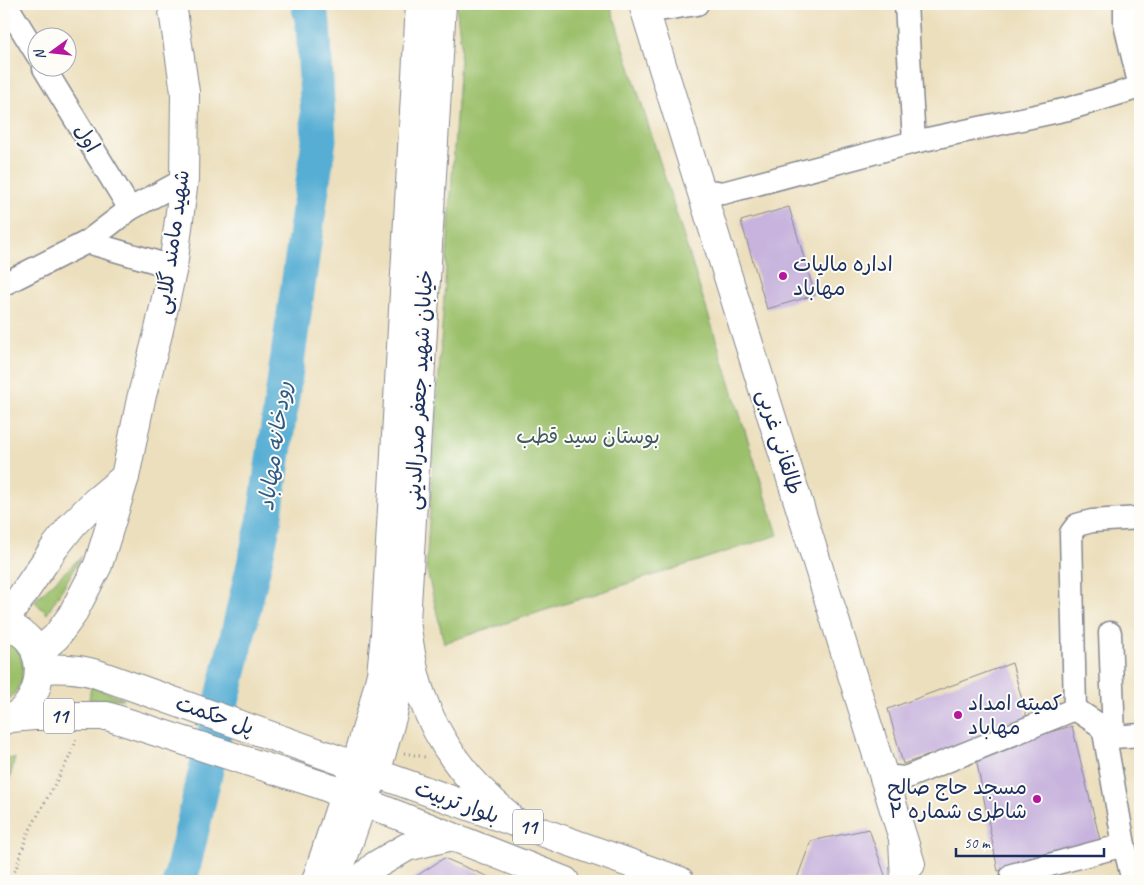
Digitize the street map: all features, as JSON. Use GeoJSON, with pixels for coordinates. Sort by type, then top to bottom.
{"type":"FeatureCollection","features":[{"type":"Feature","properties":{"kind":"street"},"geometry":{"type":"LineString","coordinates":[[6,4],[28,40]]}},
{"type":"Feature","properties":{"kind":"street","name":"شهید مامند گلابی"},"geometry":{"type":"LineString","coordinates":[[38,661],[72,615],[98,564],[125,477],[141,399],[173,267],[184,180],[185,92],[172,4]]}},
{"type":"Feature","properties":{"kind":"street","name":"خیابان شهید جعفر صدرالدینی"},"geometry":{"type":"LineString","coordinates":[[355,765],[379,682],[385,634],[420,4]]}},
{"type":"Feature","properties":{"kind":"street","name":"خیابان شهید جعفر صدرالدینی"},"geometry":{"type":"LineString","coordinates":[[355,765],[393,714],[401,675],[406,622],[442,4]]}},
{"type":"Feature","properties":{"kind":"street"},"geometry":{"type":"LineString","coordinates":[[644,8],[697,4]]}},
{"type":"Feature","properties":{"kind":"street"},"geometry":{"type":"LineString","coordinates":[[906,4],[914,142]]}},
{"type":"Feature","properties":{"kind":"street"},"geometry":{"type":"LineString","coordinates":[[701,190],[723,193],[914,142],[1068,109],[1140,87],[1125,24],[1126,4]]}},
{"type":"Feature","properties":{"kind":"street","name":"طالقانی غربی"},"geometry":{"type":"LineString","coordinates":[[644,8],[916,881]]}},
{"type":"Feature","properties":{"kind":"street","name":"اول"},"geometry":{"type":"LineString","coordinates":[[50,78],[130,209]]}},
{"type":"Feature","properties":{"kind":"street"},"geometry":{"type":"LineString","coordinates":[[4,284],[87,242],[130,209],[184,180]]}},
{"type":"Feature","properties":{"kind":"street"},"geometry":{"type":"LineString","coordinates":[[87,242],[173,267]]}},
{"type":"Feature","properties":{"kind":"street"},"geometry":{"type":"LineString","coordinates":[[38,661],[29,640],[18,629],[4,622],[73,524],[96,501],[125,477]]}},
{"type":"Feature","properties":{"kind":"street"},"geometry":{"type":"LineString","coordinates":[[1075,709],[1071,533],[1077,525],[1092,521],[1140,518]]}},
{"type":"Feature","properties":{"kind":"street"},"geometry":{"type":"LineString","coordinates":[[406,622],[412,660],[421,696],[435,728],[454,760],[476,785],[496,805],[520,824]]}},
{"type":"Feature","properties":{"kind":"street"},"geometry":{"type":"LineString","coordinates":[[1110,633],[1109,734],[1124,845],[1133,881]]}},
{"type":"Feature","properties":{"kind":"street","name":"پل حکمت"},"geometry":{"type":"LineString","coordinates":[[38,661],[62,668],[84,670],[97,674],[355,765]]}},
{"type":"Feature","properties":{"kind":"street","name":"11"},"geometry":{"type":"LineString","coordinates":[[7,720],[23,710],[33,698],[38,684],[38,661]]}},
{"type":"Feature","properties":{"kind":"street"},"geometry":{"type":"LineString","coordinates":[[883,776],[905,778],[1075,709]]}},
{"type":"Feature","properties":{"kind":"street"},"geometry":{"type":"LineString","coordinates":[[1075,709],[1098,724],[1109,734],[1140,735]]}},
{"type":"Feature","properties":{"kind":"street","name":"11"},"geometry":{"type":"LineString","coordinates":[[7,720],[34,716],[97,716],[343,794]]}},
{"type":"Feature","properties":{"kind":"street"},"geometry":{"type":"LineString","coordinates":[[316,881],[343,794],[355,765]]}},
{"type":"Feature","properties":{"kind":"street","name":"بلوار تربیت"},"geometry":{"type":"LineString","coordinates":[[355,765],[680,881]]}},
{"type":"Feature","properties":{"kind":"street"},"geometry":{"type":"LineString","coordinates":[[336,881],[343,794]]}},
{"type":"Feature","properties":{"kind":"street","name":"بلوار تربیت"},"geometry":{"type":"LineString","coordinates":[[343,794],[565,881]]}},
{"type":"Feature","properties":{"kind":"street"},"geometry":{"type":"LineString","coordinates":[[359,881],[376,865],[407,847],[449,837]]}},
{"type":"Feature","properties":{"kind":"street"},"geometry":{"type":"LineString","coordinates":[[903,840],[905,881]]}},
{"type":"Feature","properties":{"kind":"street"},"geometry":{"type":"LineString","coordinates":[[1012,875],[1124,845]]}},
{"type":"Feature","properties":{"kind":"path"},"geometry":{"type":"LineString","coordinates":[[12,881],[27,835],[69,758],[97,716]]}},
{"type":"Feature","properties":{"kind":"green space","name":"بوستان سید قطب"},"geometry":{"type":"Polygon","coordinates":[[[456,4],[610,4],[778,535],[444,643],[426,567],[461,44],[456,4]]]}},
{"type":"Feature","properties":{"kind":"green space"},"geometry":{"type":"Polygon","coordinates":[[[82,556],[47,614],[34,601],[82,556]]]}},
{"type":"Feature","properties":{"kind":"green space"},"geometry":{"type":"Polygon","coordinates":[[[4,638],[13,644],[19,652],[23,670],[18,689],[4,703],[4,638]]]}},
{"type":"Feature","properties":{"kind":"green space"},"geometry":{"type":"Polygon","coordinates":[[[91,686],[124,699],[89,700],[91,686]]]}},
{"type":"Feature","properties":{"kind":"green space"},"geometry":{"type":"Polygon","coordinates":[[[15,758],[4,800],[4,759],[15,758]]]}},
{"type":"Feature","properties":{"kind":"building","name":"اداره مالیات مهاباد"},"geometry":{"type":"Polygon","coordinates":[[[789,207],[815,295],[767,309],[741,221],[789,207]]]}},
{"type":"Feature","properties":{"kind":"building","name":"کمیته امداد مهاباد"},"geometry":{"type":"Polygon","coordinates":[[[1012,663],[1028,722],[903,764],[888,709],[1012,663]]]}},
{"type":"Feature","properties":{"kind":"building","name":"مسجد حاج صالح شاطری شماره ۲"},"geometry":{"type":"Polygon","coordinates":[[[1072,726],[1101,844],[998,871],[975,753],[1072,726]]]}},
{"type":"Feature","properties":{"kind":"building"},"geometry":{"type":"Polygon","coordinates":[[[869,829],[887,881],[796,881],[811,841],[869,829]]]}},
{"type":"Feature","properties":{"kind":"building"},"geometry":{"type":"Polygon","coordinates":[[[444,858],[498,881],[409,881],[444,858]]]}},
{"type":"Feature","properties":{"kind":"waterway","name":"رودخانه مهاباد"},"geometry":{"type":"LineString","coordinates":[[180,881],[264,522],[319,140],[313,23],[308,4]]}},
{"type":"Feature","properties":{"kind":"place","name":"اداره مالیات مهاباد"},"geometry":{"type":"Point","coordinates":[783,276]}},
{"type":"Feature","properties":{"kind":"place","name":"کمیته امداد مهاباد"},"geometry":{"type":"Point","coordinates":[958,715]}},
{"type":"Feature","properties":{"kind":"place","name":"مسجد حاج صالح شاطری شماره ۲"},"geometry":{"type":"Point","coordinates":[1037,799]}}]}
